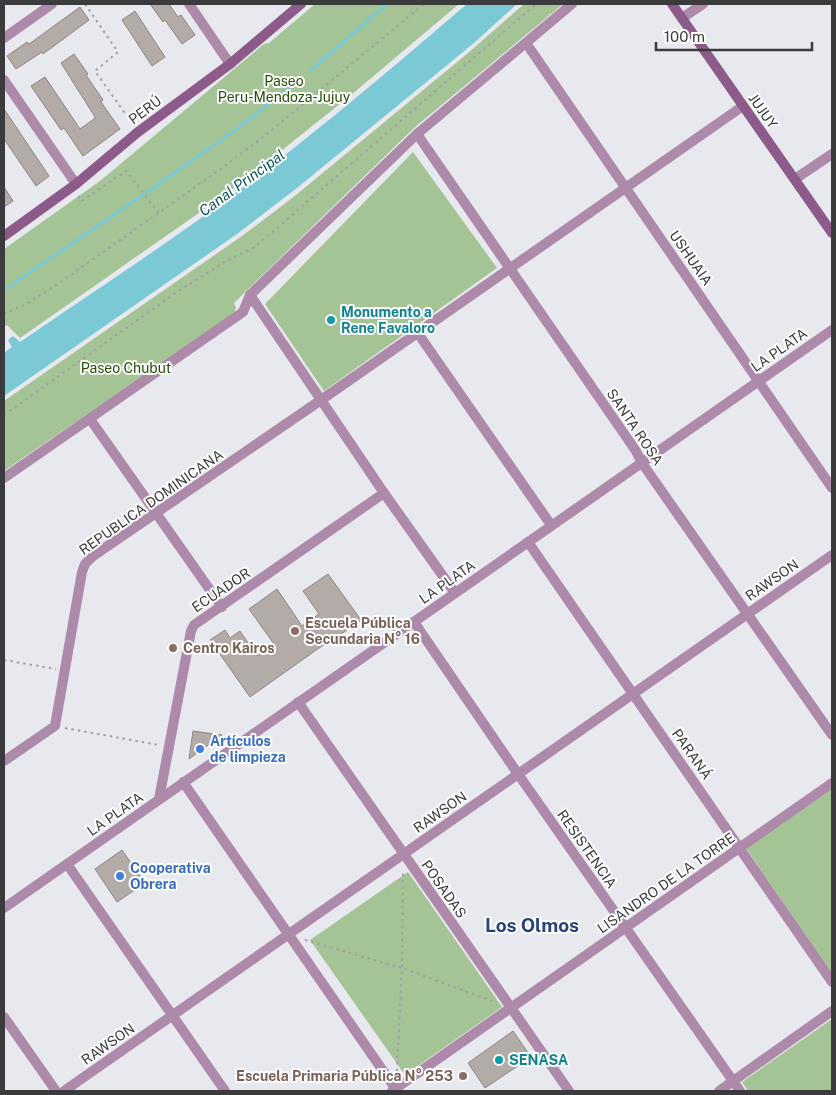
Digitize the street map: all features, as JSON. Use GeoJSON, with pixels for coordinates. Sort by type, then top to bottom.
{"type":"FeatureCollection","features":[{"type":"Feature","properties":{"kind":"main road","name":"PERÚ"},"geometry":{"type":"LineString","coordinates":[[4,236],[74,186],[138,132],[230,64],[302,4]]}},
{"type":"Feature","properties":{"kind":"main road","name":"JUJUY"},"geometry":{"type":"LineString","coordinates":[[672,4],[832,233]]}},
{"type":"Feature","properties":{"kind":"street"},"geometry":{"type":"LineString","coordinates":[[4,38],[52,4]]}},
{"type":"Feature","properties":{"kind":"street"},"geometry":{"type":"LineString","coordinates":[[189,4],[230,64]]}},
{"type":"Feature","properties":{"kind":"street"},"geometry":{"type":"LineString","coordinates":[[4,478],[243,312],[250,296],[417,134],[572,4]]}},
{"type":"Feature","properties":{"kind":"street"},"geometry":{"type":"LineString","coordinates":[[682,18],[704,4]]}},
{"type":"Feature","properties":{"kind":"street","name":"USHUAIA"},"geometry":{"type":"LineString","coordinates":[[526,43],[752,369],[758,382],[832,488]]}},
{"type":"Feature","properties":{"kind":"street"},"geometry":{"type":"LineString","coordinates":[[4,80],[74,186]]}},
{"type":"Feature","properties":{"kind":"street","name":"REPUBLICA DOMINICANA"},"geometry":{"type":"LineString","coordinates":[[55,726],[82,572],[85,564],[93,556],[321,400],[743,106]]}},
{"type":"Feature","properties":{"kind":"street","name":"SANTA ROSA"},"geometry":{"type":"LineString","coordinates":[[417,134],[832,735]]}},
{"type":"Feature","properties":{"kind":"street"},"geometry":{"type":"LineString","coordinates":[[795,179],[832,154]]}},
{"type":"Feature","properties":{"kind":"street"},"geometry":{"type":"LineString","coordinates":[[250,296],[384,493],[455,593]]}},
{"type":"Feature","properties":{"kind":"street","name":"LA PLATA"},"geometry":{"type":"LineString","coordinates":[[4,908],[832,330]]}},
{"type":"Feature","properties":{"kind":"street"},"geometry":{"type":"LineString","coordinates":[[417,332],[551,526]]}},
{"type":"Feature","properties":{"kind":"street"},"geometry":{"type":"LineString","coordinates":[[90,419],[222,607]]}},
{"type":"Feature","properties":{"kind":"street","name":"ECUADOR"},"geometry":{"type":"LineString","coordinates":[[159,799],[191,631],[194,625],[384,493]]}},
{"type":"Feature","properties":{"kind":"street","name":"PARANÁ"},"geometry":{"type":"LineString","coordinates":[[528,542],[832,982]]}},
{"type":"Feature","properties":{"kind":"street","name":"RAWSON"},"geometry":{"type":"LineString","coordinates":[[64,1091],[832,555]]}},
{"type":"Feature","properties":{"kind":"street","name":"RESISTENCIA"},"geometry":{"type":"LineString","coordinates":[[414,622],[740,1091]]}},
{"type":"Feature","properties":{"kind":"street","name":"POSADAS"},"geometry":{"type":"LineString","coordinates":[[298,702],[569,1091]]}},
{"type":"Feature","properties":{"kind":"street"},"geometry":{"type":"LineString","coordinates":[[4,761],[55,726]]}},
{"type":"Feature","properties":{"kind":"street"},"geometry":{"type":"LineString","coordinates":[[183,782],[395,1090]]}},
{"type":"Feature","properties":{"kind":"street","name":"LISANDRO DE LA TORRE"},"geometry":{"type":"LineString","coordinates":[[395,1090],[832,783]]}},
{"type":"Feature","properties":{"kind":"street"},"geometry":{"type":"LineString","coordinates":[[67,864],[225,1091]]}},
{"type":"Feature","properties":{"kind":"street"},"geometry":{"type":"LineString","coordinates":[[719,1091],[832,1011]]}},
{"type":"Feature","properties":{"kind":"street"},"geometry":{"type":"LineString","coordinates":[[4,1017],[56,1091]]}},
{"type":"Feature","properties":{"kind":"path"},"geometry":{"type":"LineString","coordinates":[[85,4],[118,52],[95,71],[138,132]]}},
{"type":"Feature","properties":{"kind":"path"},"geometry":{"type":"LineString","coordinates":[[4,314],[28,303],[58,284],[262,138],[424,4]]}},
{"type":"Feature","properties":{"kind":"path"},"geometry":{"type":"LineString","coordinates":[[4,415],[174,294],[224,262],[256,247],[536,4]]}},
{"type":"Feature","properties":{"kind":"path"},"geometry":{"type":"LineString","coordinates":[[74,186],[82,201],[126,171],[159,213]]}},
{"type":"Feature","properties":{"kind":"path"},"geometry":{"type":"LineString","coordinates":[[4,660],[65,670]]}},
{"type":"Feature","properties":{"kind":"path"},"geometry":{"type":"LineString","coordinates":[[55,726],[168,747]]}},
{"type":"Feature","properties":{"kind":"path"},"geometry":{"type":"LineString","coordinates":[[395,1090],[402,968],[403,854]]}},
{"type":"Feature","properties":{"kind":"path"},"geometry":{"type":"LineString","coordinates":[[288,935],[402,968],[511,1008]]}},
{"type":"Feature","properties":{"kind":"green space","name":"Paseo Peru-Mendoza-Jujuy"},"geometry":{"type":"Polygon","coordinates":[[[315,4],[459,4],[351,95],[236,187],[20,338],[7,325],[4,327],[4,249],[100,181],[264,44],[269,43],[315,4]]]}},
{"type":"Feature","properties":{"kind":"green space","name":"Paseo Chubut"},"geometry":{"type":"Polygon","coordinates":[[[524,4],[563,4],[414,128],[234,303],[236,308],[234,313],[4,471],[4,401],[242,236],[296,195],[468,53],[524,4]]]}},
{"type":"Feature","properties":{"kind":"green space"},"geometry":{"type":"Polygon","coordinates":[[[413,152],[497,268],[324,391],[265,304],[413,152]]]}},
{"type":"Feature","properties":{"kind":"green space"},"geometry":{"type":"Polygon","coordinates":[[[832,789],[832,974],[746,848],[832,789]]]}},
{"type":"Feature","properties":{"kind":"green space"},"geometry":{"type":"Polygon","coordinates":[[[408,872],[502,1007],[405,1075],[310,940],[408,872]]]}},
{"type":"Feature","properties":{"kind":"green space"},"geometry":{"type":"Polygon","coordinates":[[[832,1019],[832,1091],[748,1091],[742,1082],[832,1019]]]}},
{"type":"Feature","properties":{"kind":"water"},"geometry":{"type":"Polygon","coordinates":[[[467,4],[517,4],[474,43],[297,188],[237,234],[4,396],[4,353],[12,347],[8,340],[13,336],[20,342],[211,211],[325,123],[467,4]]]}},
{"type":"Feature","properties":{"kind":"building"},"geometry":{"type":"Polygon","coordinates":[[[150,4],[169,4],[178,17],[181,15],[195,35],[182,44],[165,20],[163,22],[150,4]]]}},
{"type":"Feature","properties":{"kind":"building"},"geometry":{"type":"Polygon","coordinates":[[[80,7],[89,20],[43,54],[42,52],[16,69],[7,56],[27,42],[29,44],[80,7]]]}},
{"type":"Feature","properties":{"kind":"building"},"geometry":{"type":"Polygon","coordinates":[[[135,11],[165,57],[152,66],[122,20],[135,11]]]}},
{"type":"Feature","properties":{"kind":"building"},"geometry":{"type":"Polygon","coordinates":[[[74,54],[103,100],[101,102],[120,129],[83,156],[64,128],[61,130],[31,86],[45,77],[80,129],[94,119],[95,117],[61,63],[74,54]]]}},
{"type":"Feature","properties":{"kind":"building"},"geometry":{"type":"Polygon","coordinates":[[[4,109],[49,176],[36,186],[4,139],[4,109]]]}},
{"type":"Feature","properties":{"kind":"building"},"geometry":{"type":"Polygon","coordinates":[[[4,187],[13,201],[4,207],[4,187]]]}},
{"type":"Feature","properties":{"kind":"building"},"geometry":{"type":"Polygon","coordinates":[[[328,574],[361,620],[250,697],[210,640],[225,630],[230,638],[240,631],[257,656],[274,644],[249,609],[277,589],[302,626],[319,614],[303,591],[328,574]]]}},
{"type":"Feature","properties":{"kind":"building"},"geometry":{"type":"Polygon","coordinates":[[[193,731],[222,735],[189,759],[193,731]]]}},
{"type":"Feature","properties":{"kind":"building","name":"Cooperativa Obrera"},"geometry":{"type":"Polygon","coordinates":[[[122,850],[145,883],[117,902],[95,869],[122,850]]]}},
{"type":"Feature","properties":{"kind":"building","name":"SENASA"},"geometry":{"type":"Polygon","coordinates":[[[513,1031],[531,1057],[485,1088],[468,1063],[513,1031]]]}},
{"type":"Feature","properties":{"kind":"waterway"},"geometry":{"type":"LineString","coordinates":[[310,71],[387,4]]}},
{"type":"Feature","properties":{"kind":"waterway"},"geometry":{"type":"LineString","coordinates":[[146,193],[234,131],[299,80]]}},
{"type":"Feature","properties":{"kind":"waterway"},"geometry":{"type":"LineString","coordinates":[[4,290],[143,195]]}},
{"type":"Feature","properties":{"kind":"place","name":"Monumento a Rene Favaloro"},"geometry":{"type":"Point","coordinates":[331,320]}},
{"type":"Feature","properties":{"kind":"place","name":"Escuela Pública Secundaria N° 16"},"geometry":{"type":"Point","coordinates":[295,631]}},
{"type":"Feature","properties":{"kind":"place","name":"Centro Kairos"},"geometry":{"type":"Point","coordinates":[173,648]}},
{"type":"Feature","properties":{"kind":"place","name":"Artículos de limpieza"},"geometry":{"type":"Point","coordinates":[200,749]}},
{"type":"Feature","properties":{"kind":"place","name":"Cooperativa Obrera"},"geometry":{"type":"Point","coordinates":[120,876]}},
{"type":"Feature","properties":{"kind":"place","name":"SENASA"},"geometry":{"type":"Point","coordinates":[499,1060]}},
{"type":"Feature","properties":{"kind":"place","name":"Escuela Primaria Pública N° 253"},"geometry":{"type":"Point","coordinates":[463,1076]}},
{"type":"Feature","properties":{"kind":"district","name":"Los Olmos"},"geometry":{"type":"Point","coordinates":[532,925]}},
{"type":"Feature","properties":{"kind":"water label","name":"Canal Principal"},"geometry":{"type":"Point","coordinates":[242,183]}}]}
